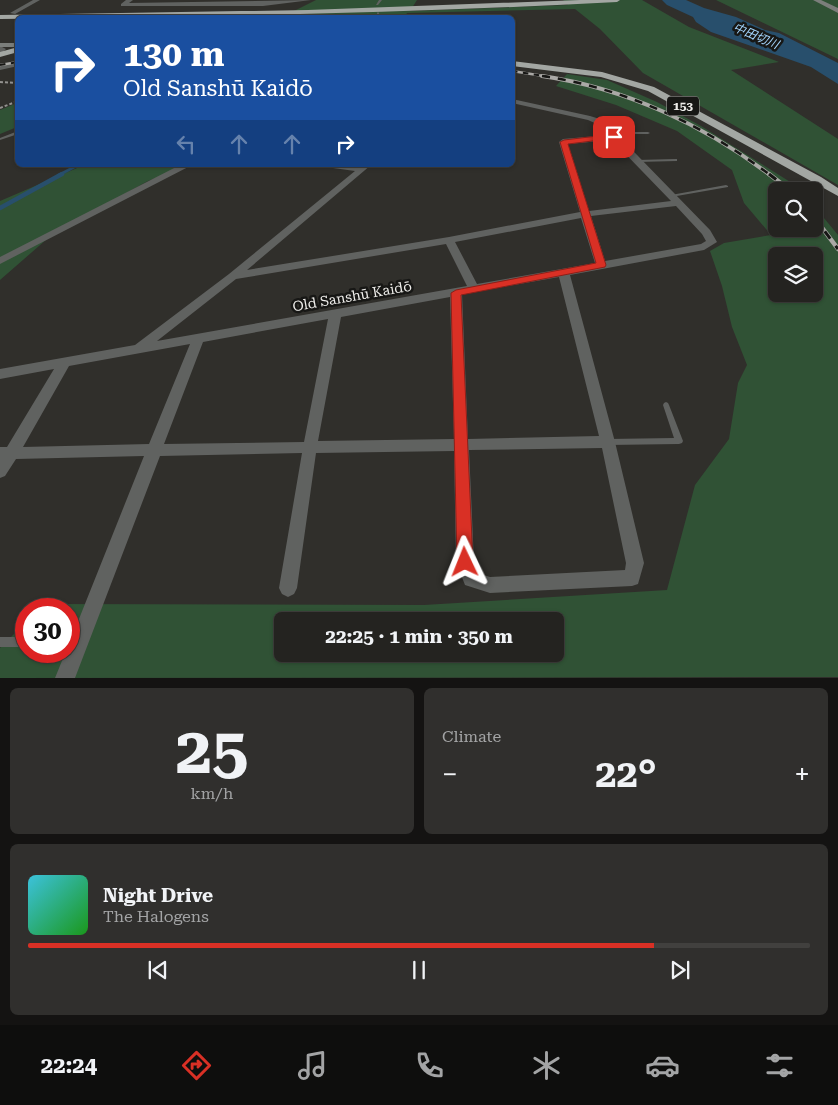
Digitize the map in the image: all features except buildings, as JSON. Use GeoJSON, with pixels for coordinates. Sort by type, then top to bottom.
{"type":"FeatureCollection","features":[{"type":"Feature","properties":{"kind":"highway"},"geometry":{"type":"LineString","coordinates":[[266,15],[617,0]]}},
{"type":"Feature","properties":{"kind":"highway"},"geometry":{"type":"LineString","coordinates":[[0,13],[491,6]]}},
{"type":"Feature","properties":{"kind":"highway"},"geometry":{"type":"LineString","coordinates":[[0,17],[15,17]]}},
{"type":"Feature","properties":{"kind":"highway"},"geometry":{"type":"LineString","coordinates":[[0,54],[15,48]]}},
{"type":"Feature","properties":{"kind":"highway","name":"153"},"geometry":{"type":"LineString","coordinates":[[515,63],[602,75],[651,89],[817,180],[838,194]]}},
{"type":"Feature","properties":{"kind":"street"},"geometry":{"type":"LineString","coordinates":[[13,13],[37,0]]}},
{"type":"Feature","properties":{"kind":"street"},"geometry":{"type":"LineString","coordinates":[[130,0],[123,5],[262,5],[308,0]]}},
{"type":"Feature","properties":{"kind":"street"},"geometry":{"type":"LineString","coordinates":[[816,0],[838,11]]}},
{"type":"Feature","properties":{"kind":"street"},"geometry":{"type":"LineString","coordinates":[[257,15],[262,5]]}},
{"type":"Feature","properties":{"kind":"street"},"geometry":{"type":"LineString","coordinates":[[0,54],[3,49],[0,46],[15,47]]}},
{"type":"Feature","properties":{"kind":"street"},"geometry":{"type":"LineString","coordinates":[[0,68],[15,65]]}},
{"type":"Feature","properties":{"kind":"street"},"geometry":{"type":"LineString","coordinates":[[515,102],[590,118],[600,122],[674,200]]}},
{"type":"Feature","properties":{"kind":"street"},"geometry":{"type":"LineString","coordinates":[[601,265],[564,142],[613,135]]}},
{"type":"Feature","properties":{"kind":"street"},"geometry":{"type":"LineString","coordinates":[[0,261],[183,167]]}},
{"type":"Feature","properties":{"kind":"street"},"geometry":{"type":"LineString","coordinates":[[138,349],[232,276],[365,167]]}},
{"type":"Feature","properties":{"kind":"street"},"geometry":{"type":"LineString","coordinates":[[232,276],[674,200]]}},
{"type":"Feature","properties":{"kind":"street","name":"Old Sanshū Kaidō"},"geometry":{"type":"LineString","coordinates":[[0,374],[564,274],[601,265],[710,246],[711,238],[674,200]]}},
{"type":"Feature","properties":{"kind":"street"},"geometry":{"type":"LineString","coordinates":[[448,240],[474,289]]}},
{"type":"Feature","properties":{"kind":"street"},"geometry":{"type":"LineString","coordinates":[[456,293],[465,562],[472,578],[490,584],[632,578],[635,563],[608,442],[564,274]]}},
{"type":"Feature","properties":{"kind":"street"},"geometry":{"type":"LineString","coordinates":[[288,588],[310,447],[335,314]]}},
{"type":"Feature","properties":{"kind":"street"},"geometry":{"type":"LineString","coordinates":[[80,627],[155,451],[198,339]]}},
{"type":"Feature","properties":{"kind":"street"},"geometry":{"type":"LineString","coordinates":[[0,472],[6,453],[64,363]]}},
{"type":"Feature","properties":{"kind":"street"},"geometry":{"type":"LineString","coordinates":[[6,453],[608,442]]}},
{"type":"Feature","properties":{"kind":"street"},"geometry":{"type":"LineString","coordinates":[[65,678],[69,663]]}},
{"type":"Feature","properties":{"kind":"lane"},"geometry":{"type":"LineString","coordinates":[[377,4],[382,0]]}},
{"type":"Feature","properties":{"kind":"lane"},"geometry":{"type":"LineString","coordinates":[[0,139],[15,133]]}},
{"type":"Feature","properties":{"kind":"lane"},"geometry":{"type":"LineString","coordinates":[[613,135],[648,133]]}},
{"type":"Feature","properties":{"kind":"lane"},"geometry":{"type":"LineString","coordinates":[[637,161],[676,160]]}},
{"type":"Feature","properties":{"kind":"lane"},"geometry":{"type":"LineString","coordinates":[[674,200],[726,186]]}},
{"type":"Feature","properties":{"kind":"lane"},"geometry":{"type":"LineString","coordinates":[[608,442],[679,441],[666,405]]}},
{"type":"Feature","properties":{"kind":"lane"},"geometry":{"type":"LineString","coordinates":[[0,642],[15,642]]}},
{"type":"Feature","properties":{"kind":"path"},"geometry":{"type":"LineString","coordinates":[[0,82],[15,83]]}},
{"type":"Feature","properties":{"kind":"path"},"geometry":{"type":"LineString","coordinates":[[0,108],[15,102]]}},
{"type":"Feature","properties":{"kind":"green space"},"geometry":{"type":"Polygon","coordinates":[[[316,0],[417,0],[410,11],[568,5],[563,0],[642,0],[689,27],[779,62],[731,70],[838,139],[838,185],[643,73],[600,29],[575,9],[407,13],[406,15],[286,15],[316,0]]]}},
{"type":"Feature","properties":{"kind":"green space"},"geometry":{"type":"Polygon","coordinates":[[[716,0],[838,0],[838,59],[716,0]]]}},
{"type":"Feature","properties":{"kind":"green space"},"geometry":{"type":"Polygon","coordinates":[[[567,74],[607,80],[657,102],[701,126],[790,182],[768,182],[768,231],[744,203],[732,170],[677,131],[616,105],[556,86],[567,74]]]}},
{"type":"Feature","properties":{"kind":"green space"},"geometry":{"type":"Polygon","coordinates":[[[15,104],[15,128],[0,134],[0,110],[15,104]]]}},
{"type":"Feature","properties":{"kind":"green space"},"geometry":{"type":"Polygon","coordinates":[[[79,167],[185,167],[148,181],[55,232],[0,280],[0,201],[79,167]]]}},
{"type":"Feature","properties":{"kind":"green space"},"geometry":{"type":"Polygon","coordinates":[[[823,217],[838,235],[838,677],[0,678],[0,648],[15,633],[15,663],[80,663],[80,604],[424,605],[667,590],[695,485],[729,439],[738,383],[747,365],[732,327],[722,286],[710,251],[724,243],[768,236],[823,237],[823,217]]]}},
{"type":"Feature","properties":{"kind":"water","name":"中田切川"},"geometry":{"type":"Polygon","coordinates":[[[662,0],[686,0],[704,8],[736,17],[765,30],[779,33],[838,63],[838,84],[811,67],[711,32],[696,22],[693,17],[667,5],[662,0]]]}},
{"type":"Feature","properties":{"kind":"waterway"},"geometry":{"type":"LineString","coordinates":[[59,175],[74,167]]}},
{"type":"Feature","properties":{"kind":"waterway"},"geometry":{"type":"LineString","coordinates":[[0,208],[62,174]]}},
{"type":"Feature","properties":{"kind":"railway"},"geometry":{"type":"LineString","coordinates":[[0,65],[15,62]]}},
{"type":"Feature","properties":{"kind":"railway"},"geometry":{"type":"LineString","coordinates":[[515,71],[550,77]]}},
{"type":"Feature","properties":{"kind":"railway"},"geometry":{"type":"LineString","coordinates":[[542,76],[603,90],[633,99],[662,111],[718,140],[770,175]]}},
{"type":"Feature","properties":{"kind":"railway"},"geometry":{"type":"LineString","coordinates":[[769,174],[779,182]]}},
{"type":"Feature","properties":{"kind":"railway"},"geometry":{"type":"LineString","coordinates":[[823,229],[838,249]]}},
{"type":"Feature","properties":{"kind":"route"},"geometry":{"type":"LineString","coordinates":[[465,562],[456,293],[564,274],[601,265],[564,142],[614,137]]}}]}
